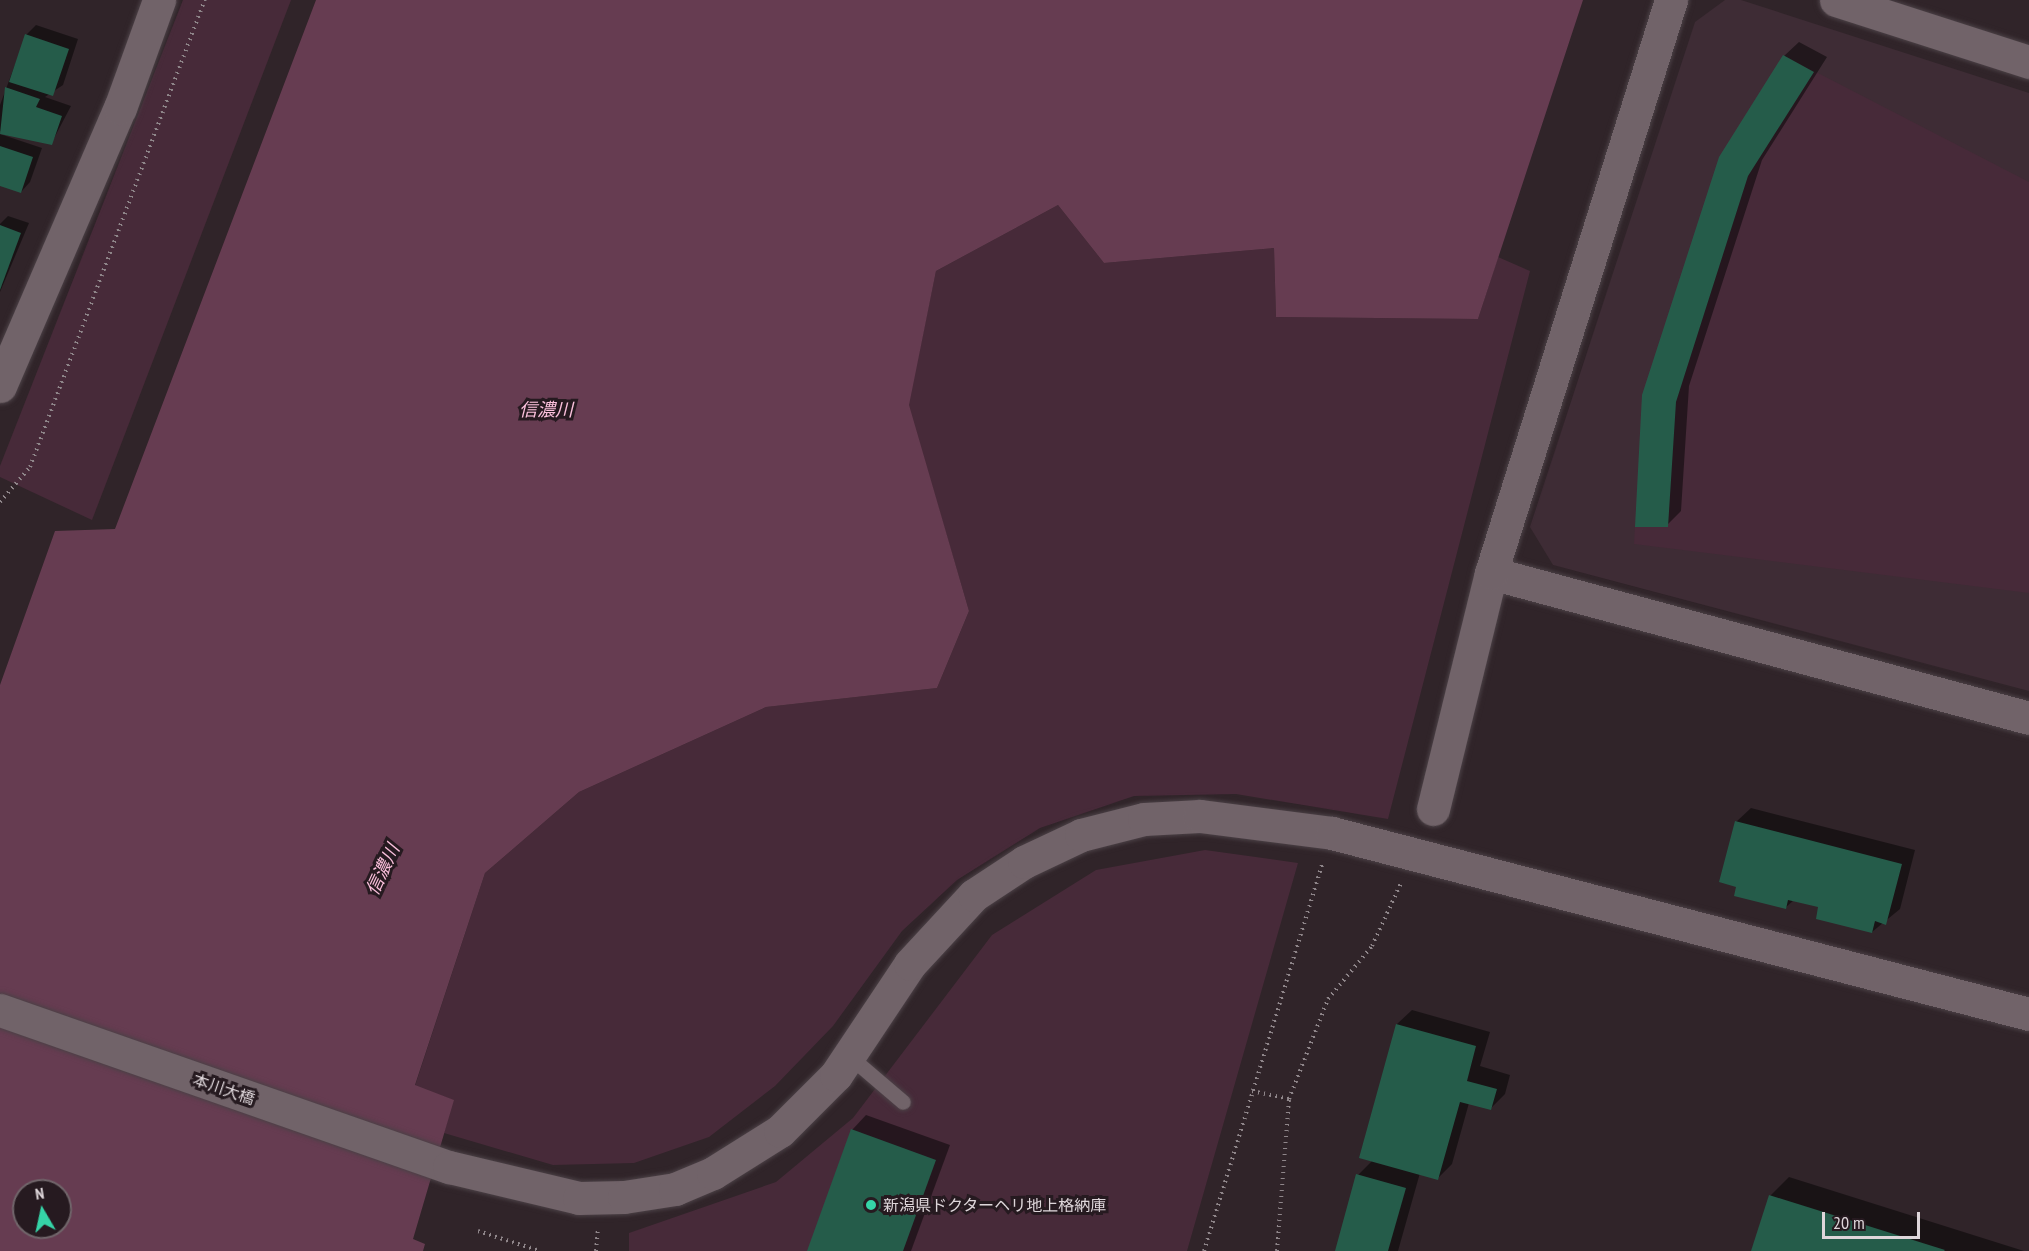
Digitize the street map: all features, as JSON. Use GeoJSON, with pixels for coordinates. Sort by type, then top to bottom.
{"type":"FeatureCollection","features":[{"type":"Feature","properties":{"kind":"street"},"geometry":{"type":"LineString","coordinates":[[0,386],[120,108],[159,0]]}},
{"type":"Feature","properties":{"kind":"street"},"geometry":{"type":"LineString","coordinates":[[1433,809],[1491,573],[1671,0]]}},
{"type":"Feature","properties":{"kind":"street"},"geometry":{"type":"LineString","coordinates":[[1836,0],[2029,62]]}},
{"type":"Feature","properties":{"kind":"street"},"geometry":{"type":"LineString","coordinates":[[1491,573],[2029,718]]}},
{"type":"Feature","properties":{"kind":"street","name":"本川大橋"},"geometry":{"type":"LineString","coordinates":[[0,1010],[449,1167],[579,1198],[675,1189],[713,1173],[780,1131],[837,1075],[910,964],[974,895],[1024,862],[1080,835],[1144,819],[1200,816],[1332,832],[2029,1014]]}},
{"type":"Feature","properties":{"kind":"lane"},"geometry":{"type":"LineString","coordinates":[[848,1055],[903,1102]]}},
{"type":"Feature","properties":{"kind":"path"},"geometry":{"type":"LineString","coordinates":[[0,502],[30,467],[205,0]]}},
{"type":"Feature","properties":{"kind":"path"},"geometry":{"type":"LineString","coordinates":[[1204,1251],[1332,832]]}},
{"type":"Feature","properties":{"kind":"path"},"geometry":{"type":"LineString","coordinates":[[1277,1251],[1289,1099],[1328,999],[1372,946],[1414,853]]}},
{"type":"Feature","properties":{"kind":"path"},"geometry":{"type":"LineString","coordinates":[[1252,1091],[1289,1099]]}},
{"type":"Feature","properties":{"kind":"path"},"geometry":{"type":"LineString","coordinates":[[478,1231],[540,1251]]}},
{"type":"Feature","properties":{"kind":"shaded area"},"geometry":{"type":"Polygon","coordinates":[[[183,0],[291,0],[92,520],[0,477],[0,466],[183,0]]]}},
{"type":"Feature","properties":{"kind":"shaded area"},"geometry":{"type":"Polygon","coordinates":[[[1725,0],[1741,0],[2029,93],[2029,691],[1553,565],[1530,527],[1695,22],[1725,0]]]}},
{"type":"Feature","properties":{"kind":"shaded area"},"geometry":{"type":"Polygon","coordinates":[[[1783,55],[2029,182],[2029,593],[1634,544],[1642,395],[1719,157],[1783,55]]]}},
{"type":"Feature","properties":{"kind":"shaded area"},"geometry":{"type":"Polygon","coordinates":[[[1058,205],[1104,263],[1274,248],[1276,317],[1478,319],[1498,257],[1530,271],[1388,819],[1236,794],[1134,796],[1040,828],[957,880],[902,931],[833,1026],[775,1086],[709,1137],[634,1163],[553,1165],[444,1133],[453,1100],[415,1086],[485,873],[579,792],[766,707],[937,688],[969,611],[908,405],[936,271],[1058,205]]]}},
{"type":"Feature","properties":{"kind":"shaded area"},"geometry":{"type":"Polygon","coordinates":[[[1205,850],[1298,863],[1187,1251],[629,1251],[629,1233],[776,1182],[853,1118],[992,935],[1096,870],[1205,850]]]}},
{"type":"Feature","properties":{"kind":"water","name":"信濃川"},"geometry":{"type":"Polygon","coordinates":[[[316,0],[1583,0],[1478,319],[1276,317],[1274,248],[1104,263],[1058,205],[936,271],[909,405],[969,611],[937,688],[766,707],[579,792],[485,873],[415,1085],[454,1100],[413,1239],[425,1244],[423,1251],[0,1251],[0,685],[55,531],[115,529],[316,0]]]}},
{"type":"Feature","properties":{"kind":"building"},"geometry":{"type":"Polygon","coordinates":[[[25,34],[69,49],[53,96],[9,82],[25,34]]]}},
{"type":"Feature","properties":{"kind":"building"},"geometry":{"type":"Polygon","coordinates":[[[1783,55],[1814,72],[1748,176],[1676,402],[1668,527],[1635,527],[1642,395],[1719,157],[1783,55]]]}},
{"type":"Feature","properties":{"kind":"building"},"geometry":{"type":"Polygon","coordinates":[[[5,87],[40,99],[36,107],[62,116],[52,145],[0,134],[5,87]]]}},
{"type":"Feature","properties":{"kind":"building"},"geometry":{"type":"Polygon","coordinates":[[[0,146],[33,157],[21,193],[0,186],[0,146]]]}},
{"type":"Feature","properties":{"kind":"building"},"geometry":{"type":"Polygon","coordinates":[[[0,225],[21,233],[0,290],[0,225]]]}},
{"type":"Feature","properties":{"kind":"building"},"geometry":{"type":"Polygon","coordinates":[[[1735,821],[1902,864],[1886,925],[1875,921],[1872,933],[1816,919],[1818,907],[1788,900],[1786,909],[1734,896],[1736,887],[1719,882],[1735,821]]]}},
{"type":"Feature","properties":{"kind":"building"},"geometry":{"type":"Polygon","coordinates":[[[1396,1024],[1476,1046],[1467,1081],[1497,1089],[1491,1110],[1460,1102],[1438,1180],[1359,1158],[1396,1024]]]}},
{"type":"Feature","properties":{"kind":"building","name":"新潟県ドクターヘリ地上格納庫"},"geometry":{"type":"Polygon","coordinates":[[[851,1129],[936,1160],[903,1251],[807,1251],[851,1129]]]}},
{"type":"Feature","properties":{"kind":"building"},"geometry":{"type":"Polygon","coordinates":[[[1356,1174],[1406,1188],[1388,1251],[1335,1251],[1356,1174]]]}},
{"type":"Feature","properties":{"kind":"building"},"geometry":{"type":"Polygon","coordinates":[[[1769,1195],[1945,1250],[1751,1251],[1769,1195]]]}},
{"type":"Feature","properties":{"kind":"place","name":"新潟県ドクターヘリ地上格納庫"},"geometry":{"type":"Point","coordinates":[871,1205]}}]}
